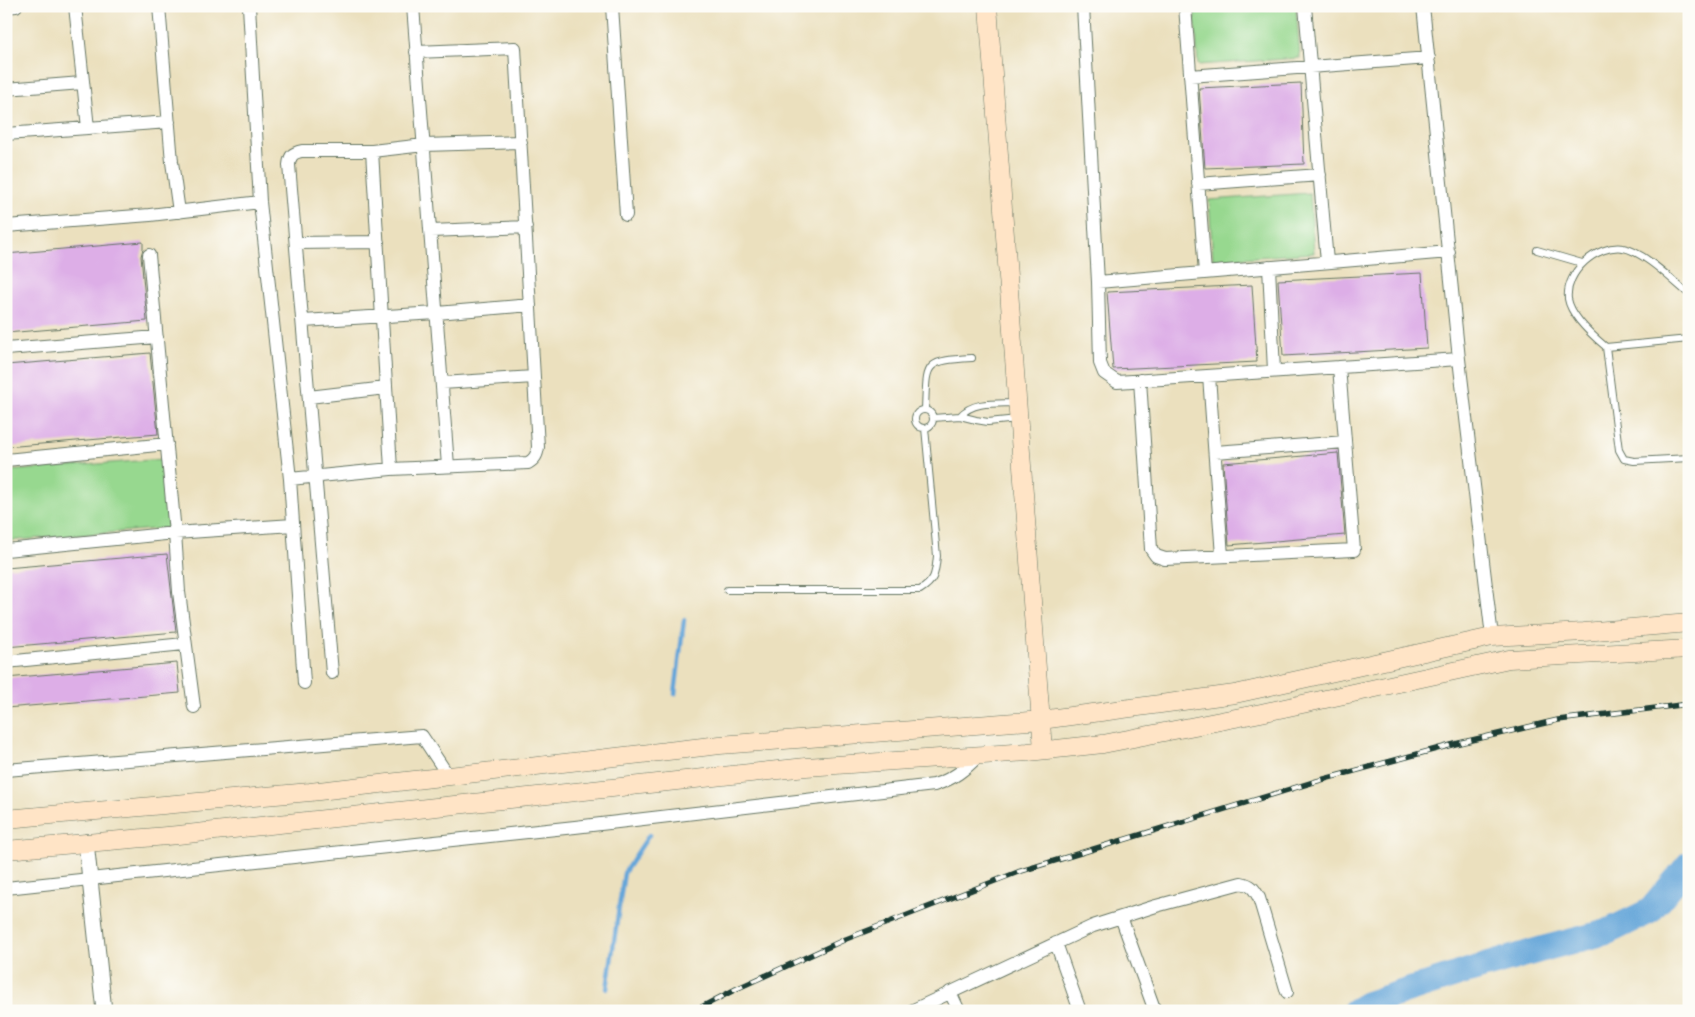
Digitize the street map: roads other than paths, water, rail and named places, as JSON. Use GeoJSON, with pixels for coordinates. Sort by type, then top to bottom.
{"type":"FeatureCollection","features":[{"type":"Feature","properties":{"kind":"main road"},"geometry":{"type":"LineString","coordinates":[[988,6],[1044,750]]}},
{"type":"Feature","properties":{"kind":"main road"},"geometry":{"type":"LineString","coordinates":[[6,819],[310,792],[720,746],[1041,720],[1235,694],[1492,637],[1584,632],[1689,623]]}},
{"type":"Feature","properties":{"kind":"main road"},"geometry":{"type":"LineString","coordinates":[[6,850],[178,835],[806,767],[1103,744],[1261,713],[1509,659],[1689,649]]}},
{"type":"Feature","properties":{"kind":"street"},"geometry":{"type":"LineString","coordinates":[[6,7],[16,6]]}},
{"type":"Feature","properties":{"kind":"street"},"geometry":{"type":"LineString","coordinates":[[75,6],[88,128]]}},
{"type":"Feature","properties":{"kind":"street"},"geometry":{"type":"LineString","coordinates":[[159,6],[172,162],[179,212]]}},
{"type":"Feature","properties":{"kind":"street"},"geometry":{"type":"LineString","coordinates":[[249,6],[260,202],[290,479],[304,683]]}},
{"type":"Feature","properties":{"kind":"street"},"geometry":{"type":"LineString","coordinates":[[412,6],[448,466]]}},
{"type":"Feature","properties":{"kind":"street"},"geometry":{"type":"LineString","coordinates":[[612,6],[626,215]]}},
{"type":"Feature","properties":{"kind":"street"},"geometry":{"type":"LineString","coordinates":[[1083,6],[1098,282],[1100,362],[1104,373],[1117,382],[1459,360]]}},
{"type":"Feature","properties":{"kind":"street"},"geometry":{"type":"LineString","coordinates":[[1185,6],[1205,273]]}},
{"type":"Feature","properties":{"kind":"street"},"geometry":{"type":"LineString","coordinates":[[1305,6],[1327,262]]}},
{"type":"Feature","properties":{"kind":"street"},"geometry":{"type":"LineString","coordinates":[[1423,6],[1459,360],[1492,637]]}},
{"type":"Feature","properties":{"kind":"street"},"geometry":{"type":"LineString","coordinates":[[290,479],[391,469],[528,463],[534,459],[538,447],[515,48],[416,52]]}},
{"type":"Feature","properties":{"kind":"street"},"geometry":{"type":"LineString","coordinates":[[1190,76],[1429,58]]}},
{"type":"Feature","properties":{"kind":"street"},"geometry":{"type":"LineString","coordinates":[[6,89],[82,83]]}},
{"type":"Feature","properties":{"kind":"street"},"geometry":{"type":"LineString","coordinates":[[6,134],[169,122]]}},
{"type":"Feature","properties":{"kind":"street"},"geometry":{"type":"LineString","coordinates":[[332,673],[317,477],[289,165],[290,157],[293,153],[302,151],[372,151],[424,145],[521,142]]}},
{"type":"Feature","properties":{"kind":"street"},"geometry":{"type":"LineString","coordinates":[[372,151],[391,469]]}},
{"type":"Feature","properties":{"kind":"street"},"geometry":{"type":"LineString","coordinates":[[1198,184],[1320,175]]}},
{"type":"Feature","properties":{"kind":"street"},"geometry":{"type":"LineString","coordinates":[[6,226],[179,212],[260,202]]}},
{"type":"Feature","properties":{"kind":"street"},"geometry":{"type":"LineString","coordinates":[[430,232],[526,227]]}},
{"type":"Feature","properties":{"kind":"street"},"geometry":{"type":"LineString","coordinates":[[296,243],[378,242]]}},
{"type":"Feature","properties":{"kind":"street"},"geometry":{"type":"LineString","coordinates":[[1098,282],[1449,252]]}},
{"type":"Feature","properties":{"kind":"street"},"geometry":{"type":"LineString","coordinates":[[149,255],[175,533],[178,592],[194,707]]}},
{"type":"Feature","properties":{"kind":"street"},"geometry":{"type":"LineString","coordinates":[[1268,267],[1274,371]]}},
{"type":"Feature","properties":{"kind":"street"},"geometry":{"type":"LineString","coordinates":[[303,321],[382,317],[530,305]]}},
{"type":"Feature","properties":{"kind":"street"},"geometry":{"type":"LineString","coordinates":[[6,349],[157,337]]}},
{"type":"Feature","properties":{"kind":"street"},"geometry":{"type":"LineString","coordinates":[[1140,380],[1151,549],[1156,556],[1165,559],[1354,550],[1339,367]]}},
{"type":"Feature","properties":{"kind":"street"},"geometry":{"type":"LineString","coordinates":[[1210,376],[1222,556]]}},
{"type":"Feature","properties":{"kind":"street"},"geometry":{"type":"LineString","coordinates":[[442,383],[534,377]]}},
{"type":"Feature","properties":{"kind":"street"},"geometry":{"type":"LineString","coordinates":[[309,396],[386,388]]}},
{"type":"Feature","properties":{"kind":"street"},"geometry":{"type":"LineString","coordinates":[[1215,452],[1345,442]]}},
{"type":"Feature","properties":{"kind":"street"},"geometry":{"type":"LineString","coordinates":[[6,460],[166,444]]}},
{"type":"Feature","properties":{"kind":"street"},"geometry":{"type":"LineString","coordinates":[[6,550],[175,533],[293,525]]}},
{"type":"Feature","properties":{"kind":"street"},"geometry":{"type":"LineString","coordinates":[[6,662],[184,644]]}},
{"type":"Feature","properties":{"kind":"street"},"geometry":{"type":"LineString","coordinates":[[6,770],[422,736],[449,777]]}},
{"type":"Feature","properties":{"kind":"street"},"geometry":{"type":"LineString","coordinates":[[6,888],[566,828],[934,785],[965,770],[979,755]]}},
{"type":"Feature","properties":{"kind":"street"},"geometry":{"type":"LineString","coordinates":[[86,842],[104,1011]]}},
{"type":"Feature","properties":{"kind":"street"},"geometry":{"type":"LineString","coordinates":[[911,1011],[1093,926],[1240,883],[1248,884],[1254,888],[1287,992]]}},
{"type":"Feature","properties":{"kind":"street"},"geometry":{"type":"LineString","coordinates":[[1121,917],[1155,1011]]}},
{"type":"Feature","properties":{"kind":"street"},"geometry":{"type":"LineString","coordinates":[[1056,943],[1080,1011]]}},
{"type":"Feature","properties":{"kind":"street"},"geometry":{"type":"LineString","coordinates":[[950,992],[959,1011]]}},
{"type":"Feature","properties":{"kind":"lane"},"geometry":{"type":"LineString","coordinates":[[1689,294],[1638,253],[1622,248],[1604,250],[1582,263],[1569,285],[1568,300],[1577,317],[1590,334],[1606,347],[1619,450],[1624,459],[1634,461],[1689,458]]}},
{"type":"Feature","properties":{"kind":"lane"},"geometry":{"type":"LineString","coordinates":[[1537,250],[1582,263]]}},
{"type":"Feature","properties":{"kind":"lane"},"geometry":{"type":"LineString","coordinates":[[1606,347],[1689,339]]}},
{"type":"Feature","properties":{"kind":"lane"},"geometry":{"type":"LineString","coordinates":[[925,410],[926,375],[929,369],[935,363],[946,360],[972,358]]}},
{"type":"Feature","properties":{"kind":"lane"},"geometry":{"type":"LineString","coordinates":[[960,416],[966,409],[977,405],[1019,411]]}},
{"type":"Feature","properties":{"kind":"lane"},"geometry":{"type":"LineString","coordinates":[[925,410],[933,418]]}},
{"type":"Feature","properties":{"kind":"lane"},"geometry":{"type":"LineString","coordinates":[[925,410],[917,414],[915,420],[920,427],[925,428],[930,425],[933,418]]}},
{"type":"Feature","properties":{"kind":"lane"},"geometry":{"type":"LineString","coordinates":[[933,418],[960,416],[988,422],[1019,411]]}},
{"type":"Feature","properties":{"kind":"lane"},"geometry":{"type":"LineString","coordinates":[[727,590],[920,590],[929,585],[934,577],[937,556],[925,428]]}},
{"type":"Feature","properties":{"kind":"waterway"},"geometry":{"type":"LineString","coordinates":[[675,694],[684,620]]}},
{"type":"Feature","properties":{"kind":"waterway"},"geometry":{"type":"LineString","coordinates":[[607,989],[624,873],[649,835]]}},
{"type":"Feature","properties":{"kind":"waterway"},"geometry":{"type":"LineString","coordinates":[[1355,1011],[1367,1004],[1465,972],[1607,932],[1650,911],[1689,864]]}},
{"type":"Feature","properties":{"kind":"railway"},"geometry":{"type":"LineString","coordinates":[[694,1011],[736,989],[846,939],[1018,872],[1317,781],[1455,744],[1558,720],[1689,704]]}}]}
